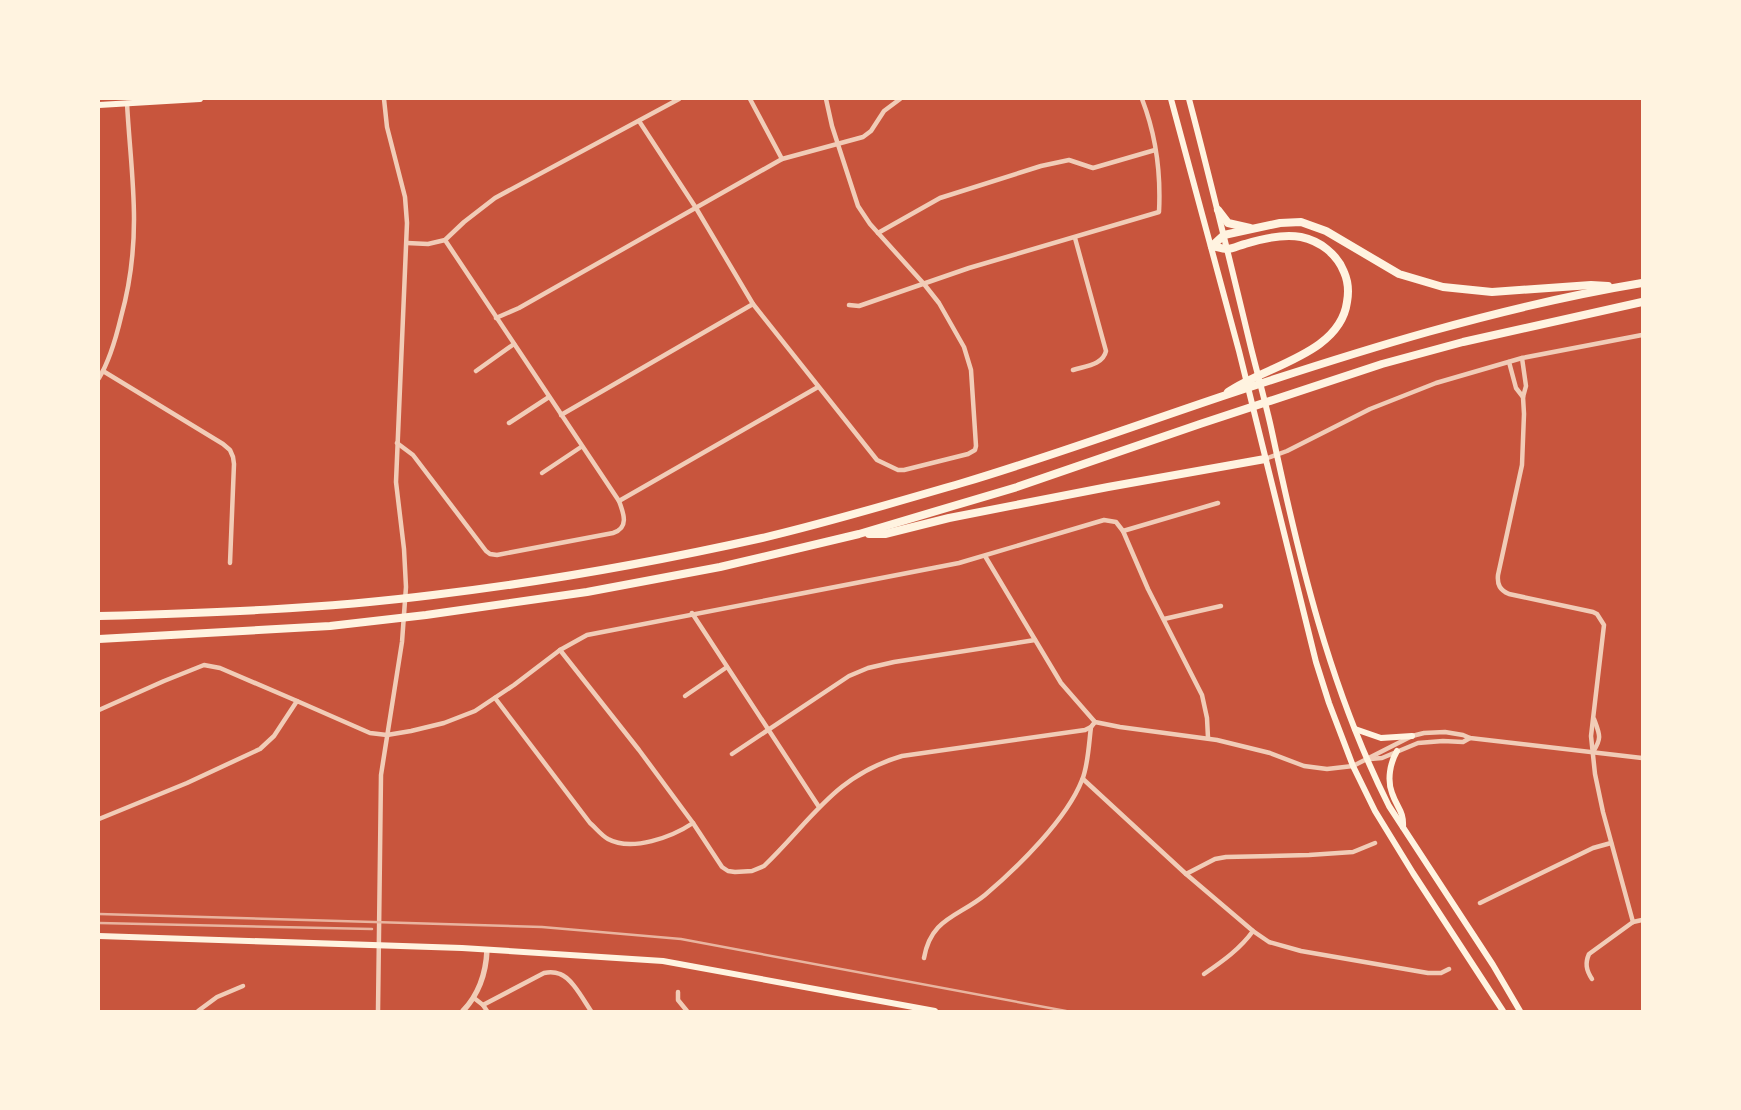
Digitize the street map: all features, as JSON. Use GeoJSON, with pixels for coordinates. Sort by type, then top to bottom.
{"type":"FeatureCollection","features":[{"type":"Feature","properties":{"kind":"highway"},"geometry":{"type":"LineString","coordinates":[[1218,210],[1228,222],[1252,229]]}},
{"type":"Feature","properties":{"kind":"highway"},"geometry":{"type":"LineString","coordinates":[[1212,246],[1224,236],[1252,229],[1286,222],[1310,224],[1326,231],[1399,274],[1423,282],[1452,288],[1478,292],[1504,292],[1591,285],[1622,286]]}},
{"type":"Feature","properties":{"kind":"highway"},"geometry":{"type":"LineString","coordinates":[[1212,246],[1228,249],[1275,236],[1301,237],[1328,250],[1342,265],[1348,285],[1343,318],[1326,340],[1302,355],[1243,382],[1220,397]]}},
{"type":"Feature","properties":{"kind":"highway"},"geometry":{"type":"LineString","coordinates":[[99,616],[250,611],[326,606],[433,595],[558,577],[765,537],[966,482],[1110,436],[1220,397],[1439,328],[1512,310],[1642,283]]}},
{"type":"Feature","properties":{"kind":"highway"},"geometry":{"type":"LineString","coordinates":[[99,639],[302,628],[426,616],[660,579],[815,546],[1017,486],[1382,364],[1463,342],[1642,302]]}},
{"type":"Feature","properties":{"kind":"highway"},"geometry":{"type":"LineString","coordinates":[[859,534],[885,534],[949,518],[1089,490],[1265,459]]}},
{"type":"Feature","properties":{"kind":"main road"},"geometry":{"type":"LineString","coordinates":[[99,105],[200,99]]}},
{"type":"Feature","properties":{"kind":"main road"},"geometry":{"type":"LineString","coordinates":[[1171,99],[1212,246],[1316,662],[1353,766],[1386,830],[1503,1011]]}},
{"type":"Feature","properties":{"kind":"main road"},"geometry":{"type":"LineString","coordinates":[[1189,99],[1228,249],[1272,431],[1276,455],[1321,634],[1355,729],[1389,806],[1493,965],[1520,1011]]}},
{"type":"Feature","properties":{"kind":"main road"},"geometry":{"type":"LineString","coordinates":[[1355,729],[1381,738],[1412,736]]}},
{"type":"Feature","properties":{"kind":"main road"},"geometry":{"type":"LineString","coordinates":[[1397,751],[1391,763],[1390,783],[1391,791],[1404,816],[1403,827]]}},
{"type":"Feature","properties":{"kind":"main road"},"geometry":{"type":"LineString","coordinates":[[99,936],[487,950],[663,961],[935,1011]]}},
{"type":"Feature","properties":{"kind":"street"},"geometry":{"type":"LineString","coordinates":[[378,1011],[381,775],[402,642],[405,606],[405,569],[396,482],[408,243],[404,197],[387,127],[384,99]]}},
{"type":"Feature","properties":{"kind":"street"},"geometry":{"type":"LineString","coordinates":[[408,243],[428,244],[445,240],[464,222],[495,198],[679,99]]}},
{"type":"Feature","properties":{"kind":"street"},"geometry":{"type":"LineString","coordinates":[[750,99],[782,159]]}},
{"type":"Feature","properties":{"kind":"street"},"geometry":{"type":"LineString","coordinates":[[639,121],[696,208],[753,304],[877,460],[898,470],[904,470],[968,454],[975,450],[976,446],[971,370],[961,339],[924,284],[878,233],[858,206],[832,126],[826,99]]}},
{"type":"Feature","properties":{"kind":"street"},"geometry":{"type":"LineString","coordinates":[[496,318],[519,308],[782,159],[857,139],[866,134],[884,111],[900,99]]}},
{"type":"Feature","properties":{"kind":"street"},"geometry":{"type":"LineString","coordinates":[[849,305],[859,306],[969,268],[1160,212],[1160,177],[1152,130],[1142,99]]}},
{"type":"Feature","properties":{"kind":"street"},"geometry":{"type":"LineString","coordinates":[[99,378],[115,341],[128,292],[133,250],[134,217],[127,104]]}},
{"type":"Feature","properties":{"kind":"street"},"geometry":{"type":"LineString","coordinates":[[878,233],[940,198],[1042,166],[1069,160],[1093,168],[1155,150]]}},
{"type":"Feature","properties":{"kind":"street"},"geometry":{"type":"LineString","coordinates":[[1073,370],[1102,361],[1106,351],[1075,238]]}},
{"type":"Feature","properties":{"kind":"street"},"geometry":{"type":"LineString","coordinates":[[397,443],[413,455],[490,554],[497,555],[613,533],[620,530],[623,524],[624,514],[619,501],[445,240]]}},
{"type":"Feature","properties":{"kind":"street"},"geometry":{"type":"LineString","coordinates":[[561,415],[753,304]]}},
{"type":"Feature","properties":{"kind":"street"},"geometry":{"type":"LineString","coordinates":[[1265,459],[1405,394],[1473,371],[1522,358],[1642,335]]}},
{"type":"Feature","properties":{"kind":"street"},"geometry":{"type":"LineString","coordinates":[[476,371],[514,344]]}},
{"type":"Feature","properties":{"kind":"street"},"geometry":{"type":"LineString","coordinates":[[1522,358],[1526,386],[1523,397],[1522,465],[1498,575],[1498,583],[1501,590],[1509,594],[1593,612],[1598,614],[1604,625],[1590,736],[1595,774],[1611,843],[1633,922]]}},
{"type":"Feature","properties":{"kind":"street"},"geometry":{"type":"LineString","coordinates":[[1509,362],[1516,388],[1523,397]]}},
{"type":"Feature","properties":{"kind":"street"},"geometry":{"type":"LineString","coordinates":[[103,371],[230,450],[234,464],[230,562]]}},
{"type":"Feature","properties":{"kind":"street"},"geometry":{"type":"LineString","coordinates":[[619,501],[818,387]]}},
{"type":"Feature","properties":{"kind":"street"},"geometry":{"type":"LineString","coordinates":[[509,423],[549,397]]}},
{"type":"Feature","properties":{"kind":"street"},"geometry":{"type":"LineString","coordinates":[[542,473],[582,447]]}},
{"type":"Feature","properties":{"kind":"street"},"geometry":{"type":"LineString","coordinates":[[1123,531],[1218,503]]}},
{"type":"Feature","properties":{"kind":"street"},"geometry":{"type":"LineString","coordinates":[[99,710],[204,665],[220,668],[365,732],[388,735],[444,723],[474,710],[495,698],[560,650],[587,635],[692,613],[959,563],[1101,521],[1116,522],[1123,531],[1148,589],[1202,695],[1207,718],[1208,738]]}},
{"type":"Feature","properties":{"kind":"street"},"geometry":{"type":"LineString","coordinates":[[985,556],[1062,683],[1095,722],[1235,743],[1311,768],[1338,769],[1353,766],[1412,736],[1444,732],[1470,738],[1642,758]]}},
{"type":"Feature","properties":{"kind":"street"},"geometry":{"type":"LineString","coordinates":[[1164,619],[1221,606]]}},
{"type":"Feature","properties":{"kind":"street"},"geometry":{"type":"LineString","coordinates":[[692,613],[818,807]]}},
{"type":"Feature","properties":{"kind":"street"},"geometry":{"type":"LineString","coordinates":[[732,754],[849,676],[868,668],[894,662],[1035,640]]}},
{"type":"Feature","properties":{"kind":"street"},"geometry":{"type":"LineString","coordinates":[[560,650],[639,750],[725,870],[735,872],[764,866],[838,788],[860,773],[879,764],[902,756],[1076,732],[1091,727]]}},
{"type":"Feature","properties":{"kind":"street"},"geometry":{"type":"LineString","coordinates":[[685,696],[727,667]]}},
{"type":"Feature","properties":{"kind":"street"},"geometry":{"type":"LineString","coordinates":[[495,698],[590,823],[608,839],[634,844],[650,842],[670,836],[693,823]]}},
{"type":"Feature","properties":{"kind":"street"},"geometry":{"type":"LineString","coordinates":[[99,819],[187,783],[260,749],[274,736],[296,701]]}},
{"type":"Feature","properties":{"kind":"street"},"geometry":{"type":"LineString","coordinates":[[1593,718],[1600,737],[1600,742],[1593,752]]}},
{"type":"Feature","properties":{"kind":"street"},"geometry":{"type":"LineString","coordinates":[[924,958],[928,942],[934,931],[983,896],[1020,862],[1059,817],[1083,779],[1091,727],[1095,722]]}},
{"type":"Feature","properties":{"kind":"street"},"geometry":{"type":"LineString","coordinates":[[1367,759],[1382,758],[1418,743],[1463,742],[1470,738]]}},
{"type":"Feature","properties":{"kind":"street"},"geometry":{"type":"LineString","coordinates":[[1083,779],[1186,874],[1253,931],[1277,945],[1301,951],[1428,973],[1449,969]]}},
{"type":"Feature","properties":{"kind":"street"},"geometry":{"type":"LineString","coordinates":[[1186,874],[1215,859],[1226,857],[1353,852],[1375,843]]}},
{"type":"Feature","properties":{"kind":"street"},"geometry":{"type":"LineString","coordinates":[[1480,903],[1594,848],[1611,843]]}},
{"type":"Feature","properties":{"kind":"street"},"geometry":{"type":"LineString","coordinates":[[1592,979],[1586,966],[1586,960],[1590,954],[1633,922],[1642,920]]}},
{"type":"Feature","properties":{"kind":"street"},"geometry":{"type":"LineString","coordinates":[[1204,974],[1233,954],[1253,931]]}},
{"type":"Feature","properties":{"kind":"street"},"geometry":{"type":"LineString","coordinates":[[462,1011],[474,998],[484,975],[487,950]]}},
{"type":"Feature","properties":{"kind":"street"},"geometry":{"type":"LineString","coordinates":[[483,1005],[544,973],[553,972],[562,974],[572,984],[591,1011]]}},
{"type":"Feature","properties":{"kind":"street"},"geometry":{"type":"LineString","coordinates":[[198,1011],[217,997],[243,986]]}},
{"type":"Feature","properties":{"kind":"street"},"geometry":{"type":"LineString","coordinates":[[678,992],[678,1000],[687,1011]]}},
{"type":"Feature","properties":{"kind":"street"},"geometry":{"type":"LineString","coordinates":[[474,998],[487,1011]]}},
{"type":"Feature","properties":{"kind":"railway"},"geometry":{"type":"LineString","coordinates":[[99,914],[542,927],[681,939],[1066,1011]]}},
{"type":"Feature","properties":{"kind":"railway"},"geometry":{"type":"LineString","coordinates":[[99,923],[372,929]]}}]}
